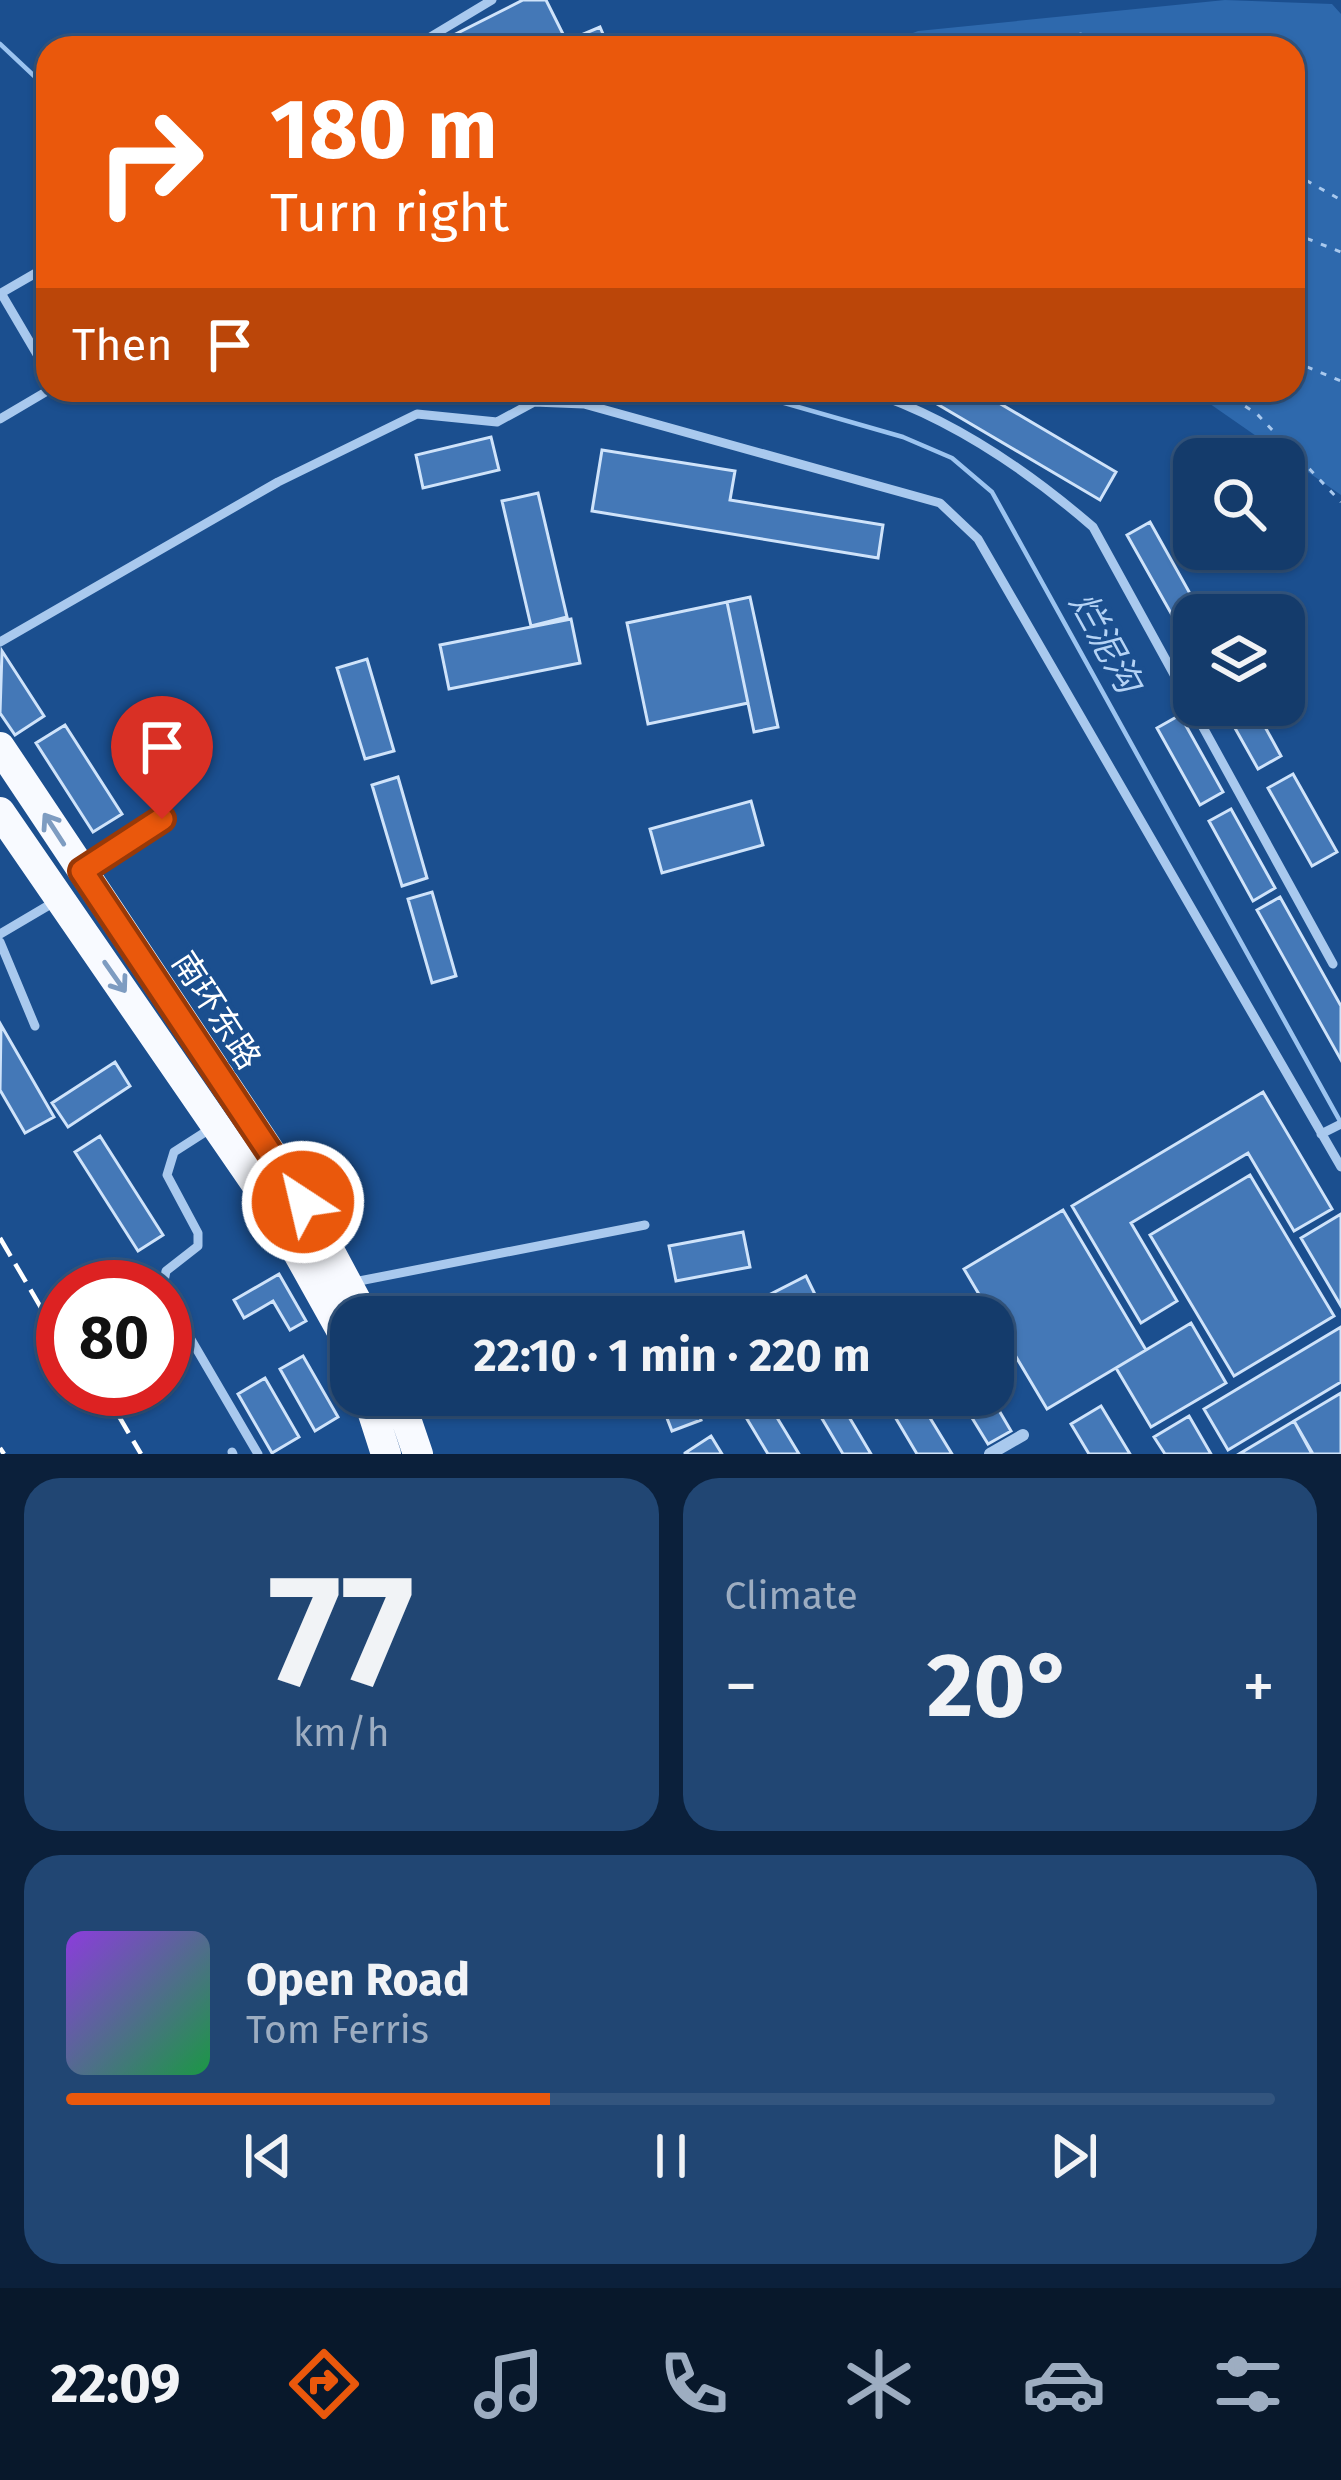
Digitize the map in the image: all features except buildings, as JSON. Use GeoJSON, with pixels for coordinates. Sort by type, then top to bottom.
{"type":"FeatureCollection","features":[{"type":"Feature","properties":{"kind":"highway","name":"南环东路"},"geometry":{"type":"LineString","coordinates":[[0,747],[303,1202],[355,1296]]}},
{"type":"Feature","properties":{"kind":"highway","name":"南环东路"},"geometry":{"type":"LineString","coordinates":[[0,812],[274,1210],[330,1310]]}},
{"type":"Feature","properties":{"kind":"highway"},"geometry":{"type":"LineString","coordinates":[[374,1416],[386,1454]]}},
{"type":"Feature","properties":{"kind":"highway"},"geometry":{"type":"LineString","coordinates":[[405,1416],[418,1454]]}},
{"type":"Feature","properties":{"kind":"street"},"geometry":{"type":"LineString","coordinates":[[990,1454],[1023,1435]]}},
{"type":"Feature","properties":{"kind":"lane"},"geometry":{"type":"LineString","coordinates":[[432,36],[492,0]]}},
{"type":"Feature","properties":{"kind":"lane"},"geometry":{"type":"LineString","coordinates":[[36,273],[1,293],[36,353]]}},
{"type":"Feature","properties":{"kind":"lane"},"geometry":{"type":"LineString","coordinates":[[0,418],[36,397]]}},
{"type":"Feature","properties":{"kind":"lane"},"geometry":{"type":"LineString","coordinates":[[0,642],[278,482],[417,414],[497,422],[534,402],[584,404],[940,503],[978,539],[1341,1167]]}},
{"type":"Feature","properties":{"kind":"lane"},"geometry":{"type":"LineString","coordinates":[[902,402],[918,407],[1048,488],[1094,527],[1333,964]]}},
{"type":"Feature","properties":{"kind":"lane"},"geometry":{"type":"LineString","coordinates":[[82,871],[162,819]]}},
{"type":"Feature","properties":{"kind":"lane"},"geometry":{"type":"LineString","coordinates":[[34,1026],[0,938],[60,898]]}},
{"type":"Feature","properties":{"kind":"lane"},"geometry":{"type":"LineString","coordinates":[[180,1260],[198,1246],[198,1233],[167,1174],[174,1152],[217,1124]]}},
{"type":"Feature","properties":{"kind":"lane"},"geometry":{"type":"LineString","coordinates":[[1321,1134],[1341,1124]]}},
{"type":"Feature","properties":{"kind":"lane"},"geometry":{"type":"LineString","coordinates":[[349,1284],[389,1271],[645,1225]]}},
{"type":"Feature","properties":{"kind":"lane"},"geometry":{"type":"LineString","coordinates":[[192,1340],[258,1454]]}},
{"type":"Feature","properties":{"kind":"path"},"geometry":{"type":"LineString","coordinates":[[1305,180],[1341,200]]}},
{"type":"Feature","properties":{"kind":"path"},"geometry":{"type":"LineString","coordinates":[[1305,238],[1341,252]]}},
{"type":"Feature","properties":{"kind":"path"},"geometry":{"type":"LineString","coordinates":[[1305,366],[1341,381]]}},
{"type":"Feature","properties":{"kind":"path"},"geometry":{"type":"LineString","coordinates":[[1238,402],[1257,414],[1341,502]]}},
{"type":"Feature","properties":{"kind":"shaded area"},"geometry":{"type":"Polygon","coordinates":[[[1225,0],[1332,4],[1341,14],[1341,495],[1305,470],[1305,438],[1259,438],[1207,402],[1305,402],[1305,36],[905,36],[1225,0]]]}},
{"type":"Feature","properties":{"kind":"waterway","name":"烂泥沟"},"geometry":{"type":"LineString","coordinates":[[0,44],[36,78]]}},
{"type":"Feature","properties":{"kind":"waterway","name":"烂泥沟"},"geometry":{"type":"LineString","coordinates":[[781,402],[903,437],[952,458],[992,492],[1341,1123]]}},
{"type":"Feature","properties":{"kind":"railway"},"geometry":{"type":"LineString","coordinates":[[0,1238],[36,1299]]}},
{"type":"Feature","properties":{"kind":"railway"},"geometry":{"type":"LineString","coordinates":[[119,1416],[141,1454]]}},
{"type":"Feature","properties":{"kind":"railway"},"geometry":{"type":"LineString","coordinates":[[0,1448],[4,1454]]}},
{"type":"Feature","properties":{"kind":"route"},"geometry":{"type":"LineString","coordinates":[[162,819],[82,871],[303,1202]]}}]}
